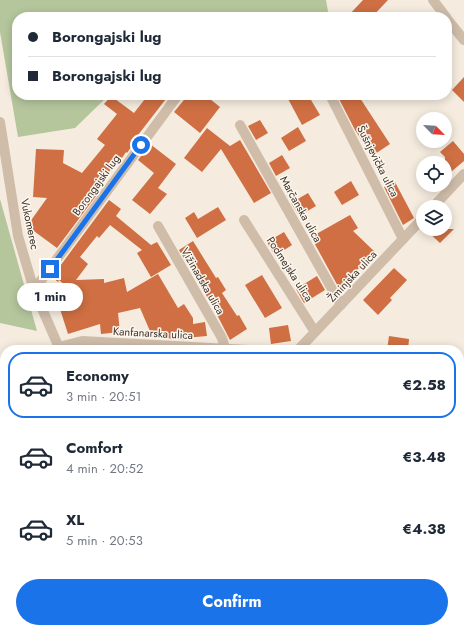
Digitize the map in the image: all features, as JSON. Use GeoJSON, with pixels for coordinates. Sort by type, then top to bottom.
{"type":"FeatureCollection","features":[{"type":"Feature","properties":{"kind":"street"},"geometry":{"type":"LineString","coordinates":[[433,0],[442,12]]}},
{"type":"Feature","properties":{"kind":"street"},"geometry":{"type":"LineString","coordinates":[[452,25],[464,40]]}},
{"type":"Feature","properties":{"kind":"street","name":"Borongajski lug"},"geometry":{"type":"LineString","coordinates":[[34,290],[174,100]]}},
{"type":"Feature","properties":{"kind":"street","name":"Šušnjevička ulica"},"geometry":{"type":"LineString","coordinates":[[333,100],[403,239]]}},
{"type":"Feature","properties":{"kind":"street","name":"Vukomerec"},"geometry":{"type":"LineString","coordinates":[[0,122],[18,236],[34,290],[58,345]]}},
{"type":"Feature","properties":{"kind":"street","name":"Marčanska ulica"},"geometry":{"type":"LineString","coordinates":[[240,125],[341,305]]}},
{"type":"Feature","properties":{"kind":"street"},"geometry":{"type":"LineString","coordinates":[[440,200],[464,174]]}},
{"type":"Feature","properties":{"kind":"street","name":"Podmejska ulica"},"geometry":{"type":"LineString","coordinates":[[244,220],[315,332]]}},
{"type":"Feature","properties":{"kind":"street","name":"Žminjska ulica"},"geometry":{"type":"LineString","coordinates":[[303,345],[416,225]]}},
{"type":"Feature","properties":{"kind":"street","name":"Vižinadska ulica"},"geometry":{"type":"LineString","coordinates":[[158,226],[222,338],[224,345]]}},
{"type":"Feature","properties":{"kind":"street","name":"Kanfanarska ulica"},"geometry":{"type":"LineString","coordinates":[[69,345],[82,341],[164,345]]}},
{"type":"Feature","properties":{"kind":"green space"},"geometry":{"type":"Polygon","coordinates":[[[0,0],[326,0],[328,12],[12,12],[12,100],[104,100],[75,128],[18,137],[0,32],[0,0]]]}},
{"type":"Feature","properties":{"kind":"green space"},"geometry":{"type":"Polygon","coordinates":[[[0,199],[37,331],[0,323],[0,199]]]}},
{"type":"Feature","properties":{"kind":"building"},"geometry":{"type":"Polygon","coordinates":[[[363,0],[388,0],[377,12],[352,12],[363,0]]]}},
{"type":"Feature","properties":{"kind":"building"},"geometry":{"type":"Polygon","coordinates":[[[464,77],[464,102],[452,90],[464,77]]]}},
{"type":"Feature","properties":{"kind":"building"},"geometry":{"type":"Polygon","coordinates":[[[108,100],[116,100],[134,113],[144,100],[165,100],[138,135],[139,136],[127,153],[126,152],[122,158],[121,157],[95,189],[99,192],[57,248],[27,226],[47,198],[33,197],[36,149],[64,150],[63,163],[82,173],[105,145],[97,139],[117,114],[104,104],[108,100]]]}},
{"type":"Feature","properties":{"kind":"building"},"geometry":{"type":"Polygon","coordinates":[[[184,100],[211,100],[220,107],[200,133],[174,112],[184,100]]]}},
{"type":"Feature","properties":{"kind":"building"},"geometry":{"type":"Polygon","coordinates":[[[289,100],[311,100],[320,115],[302,125],[289,100]]]}},
{"type":"Feature","properties":{"kind":"building"},"geometry":{"type":"Polygon","coordinates":[[[340,100],[361,100],[390,144],[372,156],[355,130],[340,100]]]}},
{"type":"Feature","properties":{"kind":"building"},"geometry":{"type":"Polygon","coordinates":[[[260,120],[268,133],[256,140],[248,126],[260,120]]]}},
{"type":"Feature","properties":{"kind":"building"},"geometry":{"type":"Polygon","coordinates":[[[298,127],[306,141],[289,151],[281,138],[298,127]]]}},
{"type":"Feature","properties":{"kind":"building"},"geometry":{"type":"Polygon","coordinates":[[[207,128],[230,146],[240,140],[271,193],[254,203],[221,149],[202,172],[184,158],[207,128]]]}},
{"type":"Feature","properties":{"kind":"building"},"geometry":{"type":"Polygon","coordinates":[[[453,141],[464,154],[464,161],[452,171],[452,156],[444,156],[440,152],[445,148],[452,148],[453,141]]]}},
{"type":"Feature","properties":{"kind":"building"},"geometry":{"type":"Polygon","coordinates":[[[150,144],[176,164],[158,188],[167,194],[150,214],[132,200],[154,173],[138,160],[150,144]]]}},
{"type":"Feature","properties":{"kind":"building"},"geometry":{"type":"Polygon","coordinates":[[[282,155],[290,168],[276,176],[269,163],[282,155]]]}},
{"type":"Feature","properties":{"kind":"building"},"geometry":{"type":"Polygon","coordinates":[[[351,181],[359,195],[342,205],[334,192],[351,181]]]}},
{"type":"Feature","properties":{"kind":"building"},"geometry":{"type":"Polygon","coordinates":[[[395,182],[414,218],[403,225],[384,187],[395,182]]]}},
{"type":"Feature","properties":{"kind":"building"},"geometry":{"type":"Polygon","coordinates":[[[308,193],[316,206],[299,216],[291,203],[308,193]]]}},
{"type":"Feature","properties":{"kind":"building"},"geometry":{"type":"Polygon","coordinates":[[[109,200],[121,209],[116,216],[151,245],[157,242],[171,265],[151,277],[137,253],[142,250],[110,225],[99,238],[97,236],[80,257],[88,264],[76,280],[104,279],[104,283],[124,278],[127,292],[158,274],[178,308],[184,304],[193,318],[193,324],[205,322],[207,336],[185,338],[185,340],[158,337],[153,338],[140,308],[118,313],[120,332],[101,334],[100,324],[68,334],[60,309],[80,298],[59,280],[58,282],[52,277],[109,200]]]}},
{"type":"Feature","properties":{"kind":"building"},"geometry":{"type":"Polygon","coordinates":[[[218,207],[226,220],[197,238],[185,218],[194,212],[198,219],[218,207]]]}},
{"type":"Feature","properties":{"kind":"building"},"geometry":{"type":"Polygon","coordinates":[[[350,215],[358,228],[353,231],[375,252],[353,274],[356,279],[340,290],[311,237],[350,215]]]}},
{"type":"Feature","properties":{"kind":"building"},"geometry":{"type":"Polygon","coordinates":[[[284,232],[292,245],[275,256],[267,242],[284,232]]]}},
{"type":"Feature","properties":{"kind":"building"},"geometry":{"type":"Polygon","coordinates":[[[432,236],[447,236],[440,243],[432,236]]]}},
{"type":"Feature","properties":{"kind":"building"},"geometry":{"type":"Polygon","coordinates":[[[193,241],[216,278],[218,277],[226,290],[222,293],[237,316],[239,315],[247,329],[230,340],[212,305],[179,250],[193,241]]]}},
{"type":"Feature","properties":{"kind":"building"},"geometry":{"type":"Polygon","coordinates":[[[394,268],[407,280],[390,298],[392,300],[378,315],[363,300],[394,268]]]}},
{"type":"Feature","properties":{"kind":"building"},"geometry":{"type":"Polygon","coordinates":[[[262,275],[282,308],[265,318],[245,285],[262,275]]]}},
{"type":"Feature","properties":{"kind":"building"},"geometry":{"type":"Polygon","coordinates":[[[317,276],[325,290],[304,303],[296,289],[317,276]]]}},
{"type":"Feature","properties":{"kind":"building"},"geometry":{"type":"Polygon","coordinates":[[[288,325],[291,341],[271,344],[269,328],[288,325]]]}},
{"type":"Feature","properties":{"kind":"building"},"geometry":{"type":"Polygon","coordinates":[[[389,336],[409,339],[408,345],[388,345],[389,336]]]}},
{"type":"Feature","properties":{"kind":"route"},"geometry":{"type":"LineString","coordinates":[[50,269],[141,145]]}}]}
